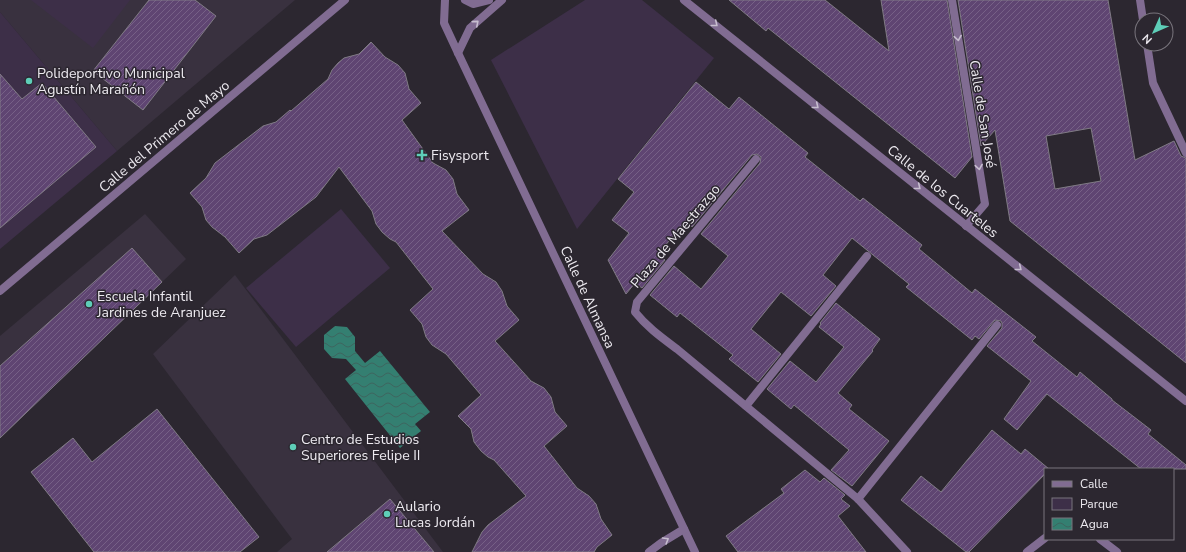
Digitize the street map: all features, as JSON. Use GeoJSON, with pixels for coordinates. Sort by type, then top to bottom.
{"type":"FeatureCollection","features":[{"type":"Feature","properties":{"kind":"street","name":"Calle del Primero de Mayo"},"geometry":{"type":"LineString","coordinates":[[0,291],[345,0]]}},
{"type":"Feature","properties":{"kind":"street","name":"Calle de Almansa"},"geometry":{"type":"LineString","coordinates":[[445,0],[444,23],[695,552]]}},
{"type":"Feature","properties":{"kind":"street"},"geometry":{"type":"LineString","coordinates":[[465,0],[473,4],[489,0]]}},
{"type":"Feature","properties":{"kind":"street"},"geometry":{"type":"LineString","coordinates":[[458,53],[470,28],[502,0]]}},
{"type":"Feature","properties":{"kind":"street","name":"Calle de los Cuarteles"},"geometry":{"type":"LineString","coordinates":[[684,0],[1186,401]]}},
{"type":"Feature","properties":{"kind":"street","name":"Calle de San José"},"geometry":{"type":"LineString","coordinates":[[952,0],[985,204],[966,226]]}},
{"type":"Feature","properties":{"kind":"street"},"geometry":{"type":"LineString","coordinates":[[1140,0],[1142,12]]}},
{"type":"Feature","properties":{"kind":"street"},"geometry":{"type":"LineString","coordinates":[[1148,52],[1153,83],[1186,153]]}},
{"type":"Feature","properties":{"kind":"street","name":"Plaza de Maestrazgo"},"geometry":{"type":"LineString","coordinates":[[756,159],[637,302],[635,312],[643,323],[652,331],[677,349],[858,499],[907,552]]}},
{"type":"Feature","properties":{"kind":"street"},"geometry":{"type":"LineString","coordinates":[[746,406],[867,256]]}},
{"type":"Feature","properties":{"kind":"street"},"geometry":{"type":"LineString","coordinates":[[858,499],[997,324]]}},
{"type":"Feature","properties":{"kind":"street"},"geometry":{"type":"LineString","coordinates":[[649,552],[684,529]]}},
{"type":"Feature","properties":{"kind":"street"},"geometry":{"type":"LineString","coordinates":[[1026,552],[1044,539]]}},
{"type":"Feature","properties":{"kind":"street"},"geometry":{"type":"LineString","coordinates":[[1101,540],[1117,552]]}},
{"type":"Feature","properties":{"kind":"shaded area"},"geometry":{"type":"Polygon","coordinates":[[[0,0],[295,0],[117,151],[0,12],[0,0]]]}},
{"type":"Feature","properties":{"kind":"shaded area","name":"Escuela Infantil Jardines de Aranjuez"},"geometry":{"type":"Polygon","coordinates":[[[145,214],[186,259],[0,438],[0,336],[145,214]]]}},
{"type":"Feature","properties":{"kind":"shaded area","name":"Centro de Estudios Superiores Felipe II"},"geometry":{"type":"Polygon","coordinates":[[[235,275],[443,552],[277,552],[292,539],[153,354],[235,275]]]}},
{"type":"Feature","properties":{"kind":"green space"},"geometry":{"type":"Polygon","coordinates":[[[31,0],[130,0],[93,48],[31,0]]]}},
{"type":"Feature","properties":{"kind":"green space"},"geometry":{"type":"Polygon","coordinates":[[[585,0],[642,0],[714,58],[577,229],[491,60],[585,0]]]}},
{"type":"Feature","properties":{"kind":"green space","name":"Polideportivo Municipal Agustín Marañón"},"geometry":{"type":"Polygon","coordinates":[[[0,12],[117,151],[0,249],[0,12]]]}},
{"type":"Feature","properties":{"kind":"green space"},"geometry":{"type":"Polygon","coordinates":[[[341,209],[390,268],[296,347],[246,288],[341,209]]]}},
{"type":"Feature","properties":{"kind":"water"},"geometry":{"type":"Polygon","coordinates":[[[335,326],[347,327],[355,337],[355,351],[365,363],[380,351],[430,412],[415,424],[421,431],[400,448],[345,379],[356,370],[346,359],[332,358],[324,349],[324,335],[335,326]]]}},
{"type":"Feature","properties":{"kind":"building"},"geometry":{"type":"Polygon","coordinates":[[[149,0],[195,0],[216,16],[143,110],[93,71],[149,0]]]}},
{"type":"Feature","properties":{"kind":"building"},"geometry":{"type":"Polygon","coordinates":[[[729,0],[825,0],[889,51],[881,0],[947,0],[972,157],[955,178],[768,28],[766,31],[729,0]]]}},
{"type":"Feature","properties":{"kind":"building"},"geometry":{"type":"Polygon","coordinates":[[[958,0],[1108,0],[1135,160],[1174,141],[1181,156],[1186,158],[1186,363],[1010,221],[995,130],[981,146],[958,0]],[[1091,128],[1046,136],[1055,189],[1101,181],[1091,128]]]}},
{"type":"Feature","properties":{"kind":"building"},"geometry":{"type":"Polygon","coordinates":[[[371,42],[385,57],[398,65],[405,73],[409,89],[421,103],[402,120],[433,163],[446,170],[453,179],[457,194],[469,210],[442,231],[483,274],[496,282],[502,291],[507,306],[519,320],[495,341],[531,381],[544,388],[551,397],[555,412],[567,426],[544,446],[577,488],[589,496],[596,504],[601,519],[612,535],[597,547],[594,552],[472,552],[482,532],[488,525],[526,496],[494,460],[481,451],[474,442],[471,429],[458,416],[481,395],[446,354],[432,345],[426,337],[422,324],[410,310],[433,289],[396,242],[382,232],[376,224],[372,211],[339,167],[316,197],[267,235],[254,239],[239,253],[225,237],[212,227],[206,220],[202,207],[190,193],[206,178],[215,163],[263,126],[276,122],[290,110],[291,111],[328,79],[332,70],[338,63],[344,58],[359,54],[371,42]]]}},
{"type":"Feature","properties":{"kind":"building"},"geometry":{"type":"Polygon","coordinates":[[[0,74],[22,99],[42,83],[96,147],[0,228],[0,74]]]}},
{"type":"Feature","properties":{"kind":"building"},"geometry":{"type":"Polygon","coordinates":[[[696,82],[729,109],[739,97],[808,153],[805,157],[860,201],[863,198],[922,245],[919,249],[972,293],[975,289],[1036,337],[1032,341],[1077,377],[1080,372],[1112,400],[1151,430],[1148,434],[1186,465],[1186,469],[1140,468],[1047,394],[1017,430],[1004,419],[1031,381],[987,346],[1002,328],[1001,321],[995,320],[979,339],[975,336],[972,340],[906,287],[909,284],[852,238],[823,275],[836,286],[811,316],[781,292],[751,329],[781,354],[758,382],[729,359],[733,355],[680,313],[677,317],[650,295],[674,266],[701,289],[728,256],[701,234],[760,163],[761,157],[757,154],[752,155],[692,227],[686,221],[658,254],[665,260],[642,288],[635,283],[626,294],[608,260],[629,233],[612,220],[634,192],[618,179],[696,82]]]}},
{"type":"Feature","properties":{"kind":"building","name":"Escuela Infantil Jardines de Aranjuez"},"geometry":{"type":"Polygon","coordinates":[[[132,248],[162,282],[0,438],[0,366],[132,248]]]}},
{"type":"Feature","properties":{"kind":"building"},"geometry":{"type":"Polygon","coordinates":[[[836,303],[880,339],[872,350],[873,351],[838,393],[852,405],[849,409],[889,441],[852,486],[831,470],[849,450],[794,405],[791,409],[767,389],[790,361],[816,382],[844,347],[819,327],[821,324],[820,323],[836,303]]]}},
{"type":"Feature","properties":{"kind":"building"},"geometry":{"type":"Polygon","coordinates":[[[157,409],[259,537],[240,552],[94,552],[31,472],[73,438],[92,462],[157,409]]]}},
{"type":"Feature","properties":{"kind":"building"},"geometry":{"type":"Polygon","coordinates":[[[992,430],[1021,454],[1025,449],[1048,468],[1044,468],[1044,475],[969,552],[966,552],[901,500],[921,476],[941,492],[992,430]]]}},
{"type":"Feature","properties":{"kind":"building"},"geometry":{"type":"Polygon","coordinates":[[[805,470],[820,482],[824,478],[845,495],[841,499],[850,506],[838,516],[866,552],[738,552],[726,536],[784,493],[781,489],[805,470]]]}},
{"type":"Feature","properties":{"kind":"building","name":"Aulario Lucas Jordán"},"geometry":{"type":"Polygon","coordinates":[[[390,499],[434,552],[327,552],[390,499]]]}},
{"type":"Feature","properties":{"kind":"place","name":"Polideportivo Municipal Agustín Marañón"},"geometry":{"type":"Point","coordinates":[29,81]}},
{"type":"Feature","properties":{"kind":"place","name":"Fisysport"},"geometry":{"type":"Point","coordinates":[422,155]}},
{"type":"Feature","properties":{"kind":"place","name":"Escuela Infantil Jardines de Aranjuez"},"geometry":{"type":"Point","coordinates":[89,304]}},
{"type":"Feature","properties":{"kind":"place","name":"Centro de Estudios Superiores Felipe II"},"geometry":{"type":"Point","coordinates":[293,447]}},
{"type":"Feature","properties":{"kind":"place","name":"Aulario Lucas Jordán"},"geometry":{"type":"Point","coordinates":[387,514]}}]}
